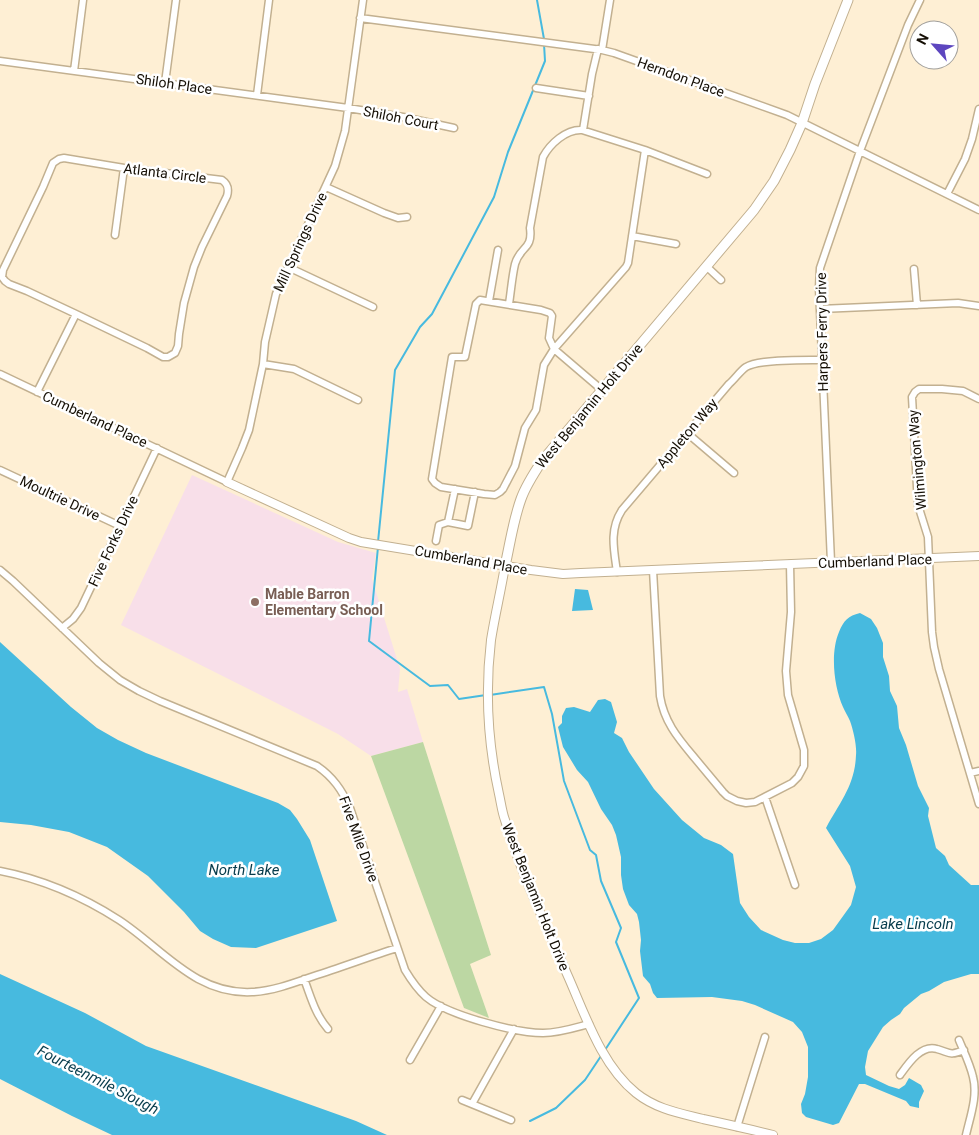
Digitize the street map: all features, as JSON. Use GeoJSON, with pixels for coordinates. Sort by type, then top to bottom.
{"type":"FeatureCollection","features":[{"type":"Feature","properties":{"kind":"main road","name":"West Benjamin Holt Drive"},"geometry":{"type":"LineString","coordinates":[[505,566],[521,498],[542,461],[754,210],[774,181],[802,123],[848,0]]}},
{"type":"Feature","properties":{"kind":"street"},"geometry":{"type":"LineString","coordinates":[[74,71],[83,0]]}},
{"type":"Feature","properties":{"kind":"street"},"geometry":{"type":"LineString","coordinates":[[165,83],[176,0]]}},
{"type":"Feature","properties":{"kind":"street"},"geometry":{"type":"LineString","coordinates":[[257,95],[269,0]]}},
{"type":"Feature","properties":{"kind":"street","name":"Mill Springs Drive"},"geometry":{"type":"LineString","coordinates":[[227,482],[249,430],[276,294],[335,166],[345,131],[363,0]]}},
{"type":"Feature","properties":{"kind":"street"},"geometry":{"type":"LineString","coordinates":[[583,130],[610,0]]}},
{"type":"Feature","properties":{"kind":"street","name":"Harpers Ferry Drive"},"geometry":{"type":"LineString","coordinates":[[831,562],[819,276],[822,261],[860,151],[908,25],[920,0]]}},
{"type":"Feature","properties":{"kind":"street","name":"Herndon Place"},"geometry":{"type":"LineString","coordinates":[[360,18],[600,50],[628,57],[787,115],[979,210]]}},
{"type":"Feature","properties":{"kind":"street","name":"Shiloh Place"},"geometry":{"type":"LineString","coordinates":[[0,61],[348,108]]}},
{"type":"Feature","properties":{"kind":"street"},"geometry":{"type":"LineString","coordinates":[[536,88],[589,96]]}},
{"type":"Feature","properties":{"kind":"street","name":"Shiloh Court"},"geometry":{"type":"LineString","coordinates":[[348,108],[454,128]]}},
{"type":"Feature","properties":{"kind":"street"},"geometry":{"type":"LineString","coordinates":[[947,194],[965,159],[979,109]]}},
{"type":"Feature","properties":{"kind":"street"},"geometry":{"type":"LineString","coordinates":[[509,304],[518,255],[526,248],[532,238],[530,228],[543,157],[548,149],[566,134],[575,129],[583,130],[646,150],[707,174]]}},
{"type":"Feature","properties":{"kind":"street"},"geometry":{"type":"LineString","coordinates":[[602,390],[554,349],[549,338],[552,316],[550,313],[480,300],[476,304],[465,357],[452,356],[432,479],[441,487],[495,495],[503,489],[515,466],[525,428],[536,410],[544,365],[554,349],[628,263],[646,150]]}},
{"type":"Feature","properties":{"kind":"street","name":"Atlanta Circle"},"geometry":{"type":"LineString","coordinates":[[64,158],[124,168],[222,180],[229,190],[194,267],[184,303],[177,350],[172,356],[168,357],[163,357],[76,314],[9,284],[2,277],[3,270],[55,161],[64,158]]}},
{"type":"Feature","properties":{"kind":"street"},"geometry":{"type":"LineString","coordinates":[[115,235],[124,168]]}},
{"type":"Feature","properties":{"kind":"street"},"geometry":{"type":"LineString","coordinates":[[326,186],[384,213],[398,218],[407,217]]}},
{"type":"Feature","properties":{"kind":"street"},"geometry":{"type":"LineString","coordinates":[[632,236],[676,244]]}},
{"type":"Feature","properties":{"kind":"street"},"geometry":{"type":"LineString","coordinates":[[489,301],[498,250]]}},
{"type":"Feature","properties":{"kind":"street"},"geometry":{"type":"LineString","coordinates":[[706,266],[721,280]]}},
{"type":"Feature","properties":{"kind":"street"},"geometry":{"type":"LineString","coordinates":[[288,267],[373,307]]}},
{"type":"Feature","properties":{"kind":"street"},"geometry":{"type":"LineString","coordinates":[[914,270],[917,304]]}},
{"type":"Feature","properties":{"kind":"street"},"geometry":{"type":"LineString","coordinates":[[820,309],[958,303],[979,306]]}},
{"type":"Feature","properties":{"kind":"street"},"geometry":{"type":"LineString","coordinates":[[38,392],[76,314]]}},
{"type":"Feature","properties":{"kind":"street","name":"Appleton Way"},"geometry":{"type":"LineString","coordinates":[[617,572],[613,533],[617,518],[729,384],[746,367],[758,363],[822,360]]}},
{"type":"Feature","properties":{"kind":"street"},"geometry":{"type":"LineString","coordinates":[[263,364],[294,369],[358,400]]}},
{"type":"Feature","properties":{"kind":"street","name":"Cumberland Place"},"geometry":{"type":"LineString","coordinates":[[0,374],[349,538],[370,543],[563,574],[979,556]]}},
{"type":"Feature","properties":{"kind":"street","name":"Wilmington Way"},"geometry":{"type":"LineString","coordinates":[[979,399],[953,389],[922,388],[915,392],[912,397],[917,496],[927,532],[934,647],[939,670],[979,804]]}},
{"type":"Feature","properties":{"kind":"street"},"geometry":{"type":"LineString","coordinates":[[687,433],[734,474]]}},
{"type":"Feature","properties":{"kind":"street","name":"Five Forks Drive"},"geometry":{"type":"LineString","coordinates":[[62,628],[73,619],[81,608],[157,448]]}},
{"type":"Feature","properties":{"kind":"street","name":"Moultrie Drive"},"geometry":{"type":"LineString","coordinates":[[0,470],[120,526]]}},
{"type":"Feature","properties":{"kind":"street"},"geometry":{"type":"LineString","coordinates":[[448,522],[455,489]]}},
{"type":"Feature","properties":{"kind":"street"},"geometry":{"type":"LineString","coordinates":[[436,542],[439,525],[448,522],[468,526],[474,492]]}},
{"type":"Feature","properties":{"kind":"street"},"geometry":{"type":"LineString","coordinates":[[653,570],[660,696],[667,722],[727,796],[746,803],[754,802],[784,788],[795,780],[804,762],[804,750],[788,695],[786,671],[792,612],[790,564]]}},
{"type":"Feature","properties":{"kind":"street","name":"West Benjamin Holt Drive"},"geometry":{"type":"LineString","coordinates":[[505,566],[491,640],[489,674],[489,728],[494,771],[504,818],[514,848],[589,1024],[614,1070],[640,1096],[668,1110],[773,1135]]}},
{"type":"Feature","properties":{"kind":"street","name":"Five Mile Drive"},"geometry":{"type":"LineString","coordinates":[[0,570],[14,581],[99,663],[120,680],[160,701],[317,766],[330,776],[341,790],[350,808],[405,970],[427,998],[467,1017],[514,1029],[542,1033],[558,1032],[589,1024]]}},
{"type":"Feature","properties":{"kind":"street"},"geometry":{"type":"LineString","coordinates":[[970,773],[979,771]]}},
{"type":"Feature","properties":{"kind":"street"},"geometry":{"type":"LineString","coordinates":[[765,797],[795,885]]}},
{"type":"Feature","properties":{"kind":"street"},"geometry":{"type":"LineString","coordinates":[[0,871],[63,890],[104,911],[120,920],[188,974],[220,989],[239,992],[275,989],[397,948]]}},
{"type":"Feature","properties":{"kind":"street"},"geometry":{"type":"LineString","coordinates":[[304,979],[315,1010],[328,1029]]}},
{"type":"Feature","properties":{"kind":"street"},"geometry":{"type":"LineString","coordinates":[[410,1060],[441,1006]]}},
{"type":"Feature","properties":{"kind":"street"},"geometry":{"type":"LineString","coordinates":[[472,1104],[514,1029]]}},
{"type":"Feature","properties":{"kind":"street"},"geometry":{"type":"LineString","coordinates":[[737,1127],[765,1037]]}},
{"type":"Feature","properties":{"kind":"street"},"geometry":{"type":"LineString","coordinates":[[959,1040],[964,1050],[974,1085],[974,1096],[966,1135]]}},
{"type":"Feature","properties":{"kind":"street"},"geometry":{"type":"LineString","coordinates":[[900,1075],[911,1059],[925,1049],[934,1048],[952,1054],[964,1050]]}},
{"type":"Feature","properties":{"kind":"street"},"geometry":{"type":"LineString","coordinates":[[462,1100],[511,1120]]}},
{"type":"Feature","properties":{"kind":"shaded area","name":"Mable Barron Elementary School"},"geometry":{"type":"Polygon","coordinates":[[[192,475],[338,542],[376,553],[372,579],[400,669],[398,692],[407,689],[423,742],[371,756],[338,734],[121,625],[192,475]]]}},
{"type":"Feature","properties":{"kind":"green space"},"geometry":{"type":"Polygon","coordinates":[[[423,742],[491,955],[470,964],[489,1018],[464,1008],[371,756],[423,742]]]}},
{"type":"Feature","properties":{"kind":"water"},"geometry":{"type":"Polygon","coordinates":[[[575,589],[588,590],[593,610],[572,611],[575,589]]]}},
{"type":"Feature","properties":{"kind":"water","name":"Lake Lincoln"},"geometry":{"type":"Polygon","coordinates":[[[860,613],[871,619],[883,643],[883,657],[889,676],[890,691],[897,706],[899,728],[918,786],[929,808],[928,816],[936,848],[945,856],[949,865],[971,885],[979,885],[979,974],[971,974],[944,982],[921,994],[883,1027],[868,1051],[865,1067],[866,1075],[899,1089],[905,1085],[909,1078],[921,1085],[924,1091],[919,1102],[919,1108],[910,1106],[906,1101],[865,1084],[859,1084],[839,1123],[833,1125],[806,1117],[802,1113],[801,1104],[808,1077],[808,1047],[802,1032],[793,1022],[742,1001],[712,997],[657,998],[653,993],[650,984],[643,976],[639,922],[637,914],[629,905],[623,889],[621,857],[616,835],[588,782],[577,770],[563,747],[558,727],[562,723],[562,716],[566,708],[574,707],[590,712],[598,700],[605,699],[611,702],[617,722],[614,733],[622,738],[629,752],[654,789],[682,820],[704,838],[721,845],[733,854],[740,903],[749,917],[761,930],[783,940],[795,943],[809,943],[821,939],[833,930],[851,905],[856,887],[850,866],[826,828],[850,784],[856,755],[852,728],[840,699],[835,680],[836,640],[849,617],[860,613]]]}},
{"type":"Feature","properties":{"kind":"water","name":"North Lake"},"geometry":{"type":"Polygon","coordinates":[[[0,642],[71,707],[97,728],[146,753],[278,803],[290,810],[310,840],[337,921],[256,948],[231,947],[200,931],[148,876],[107,847],[69,832],[0,822],[0,642]]]}},
{"type":"Feature","properties":{"kind":"water","name":"Fourteenmile Slough"},"geometry":{"type":"Polygon","coordinates":[[[0,974],[85,1013],[146,1046],[356,1121],[387,1135],[112,1135],[0,1079],[0,974]]]}},
{"type":"Feature","properties":{"kind":"waterway"},"geometry":{"type":"LineString","coordinates":[[537,0],[544,39]]}},
{"type":"Feature","properties":{"kind":"waterway"},"geometry":{"type":"LineString","coordinates":[[378,542],[395,370],[420,327],[432,314],[494,197],[508,152],[545,61],[544,44]]}},
{"type":"Feature","properties":{"kind":"waterway"},"geometry":{"type":"LineString","coordinates":[[378,547],[369,641],[430,686],[448,685],[459,699],[486,695]]}},
{"type":"Feature","properties":{"kind":"waterway"},"geometry":{"type":"LineString","coordinates":[[490,695],[544,687],[552,714],[564,781],[590,850],[596,855],[601,881],[621,928],[616,942],[639,998],[605,1050]]}},
{"type":"Feature","properties":{"kind":"waterway"},"geometry":{"type":"LineString","coordinates":[[530,1121],[556,1108],[585,1080],[601,1056]]}},
{"type":"Feature","properties":{"kind":"place","name":"Mable Barron Elementary School"},"geometry":{"type":"Point","coordinates":[255,602]}}]}
